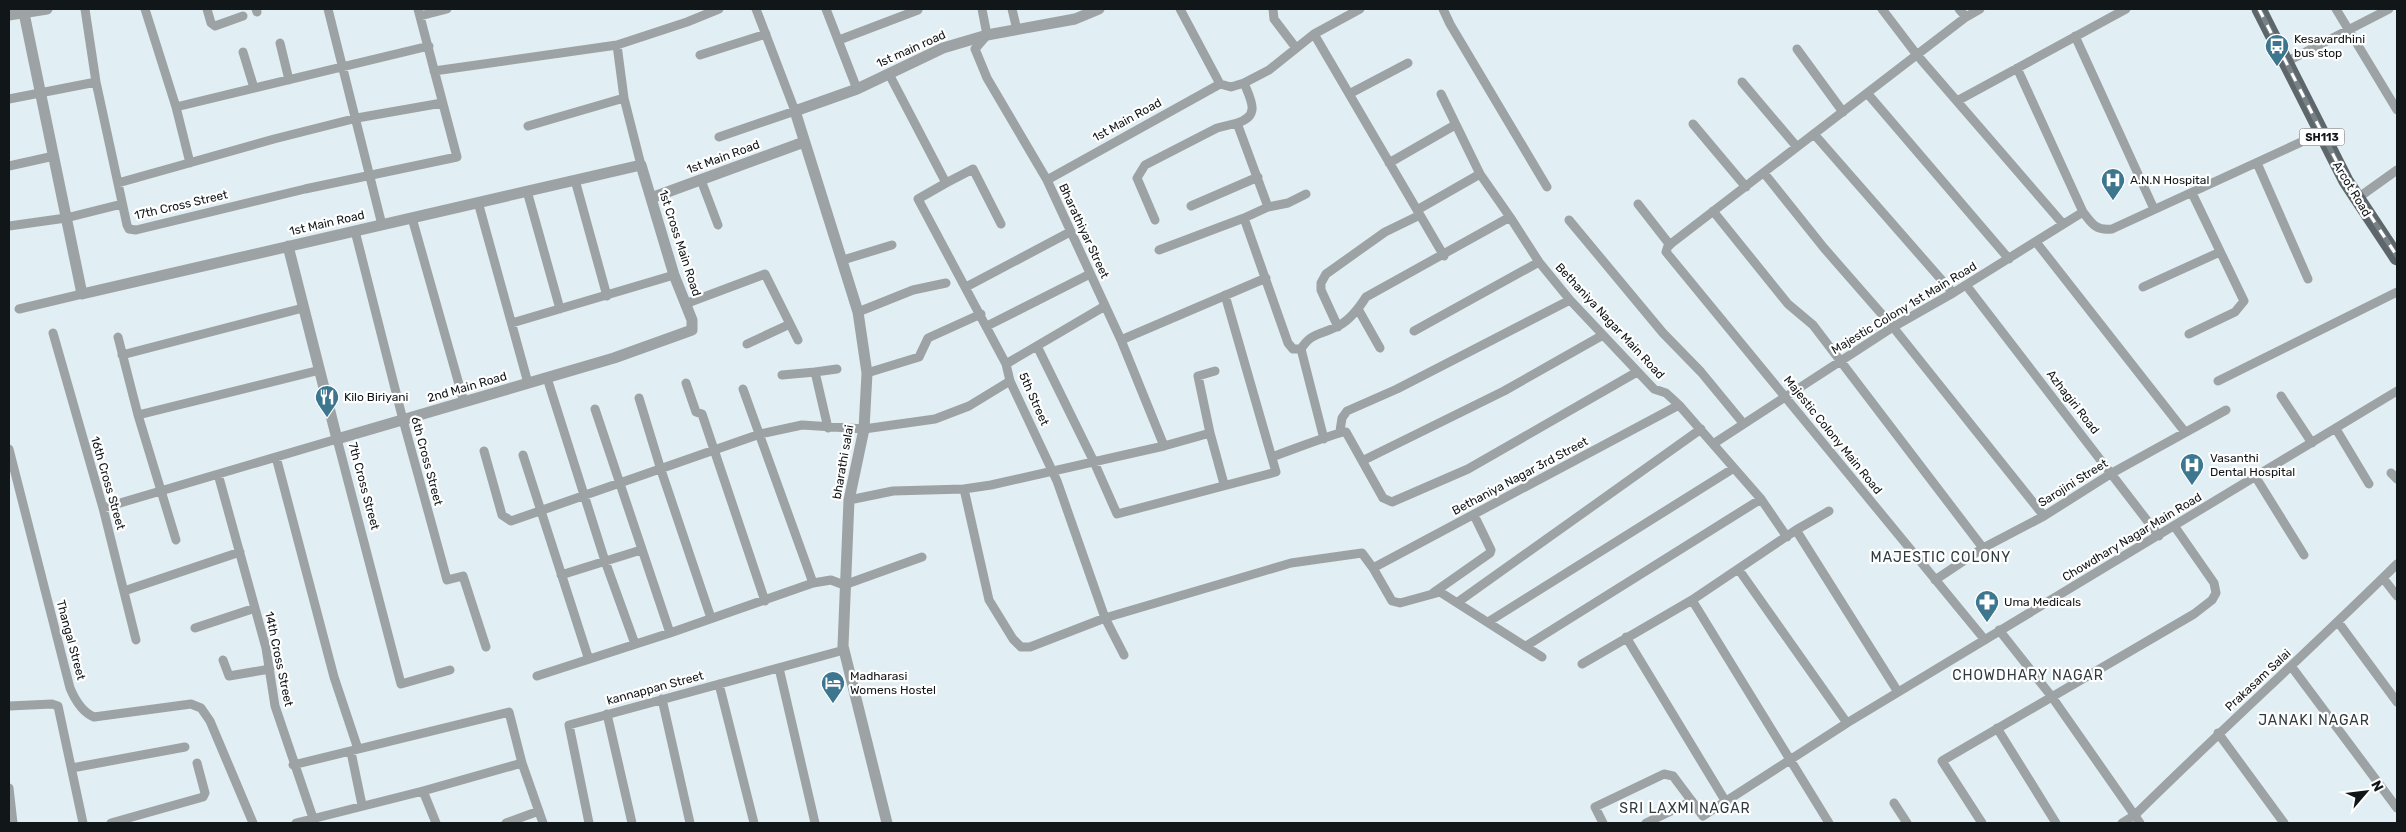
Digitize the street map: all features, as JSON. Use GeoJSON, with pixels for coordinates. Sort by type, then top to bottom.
{"type":"FeatureCollection","features":[{"type":"Feature","properties":{"kind":"main road","name":"Arcot Road"},"geometry":{"type":"LineString","coordinates":[[2259,9],[2290,60],[2348,173],[2397,242]]}},
{"type":"Feature","properties":{"kind":"main road","name":"Arcot Road"},"geometry":{"type":"LineString","coordinates":[[2269,9],[2320,133],[2346,181],[2397,258]]}},
{"type":"Feature","properties":{"kind":"street"},"geometry":{"type":"LineString","coordinates":[[9,14],[46,9]]}},
{"type":"Feature","properties":{"kind":"street","name":"17th Cross Street"},"geometry":{"type":"LineString","coordinates":[[85,9],[96,82],[122,204],[127,225],[129,228],[136,230],[370,174],[457,156],[442,103]]}},
{"type":"Feature","properties":{"kind":"street"},"geometry":{"type":"LineString","coordinates":[[145,9],[176,107],[190,163]]}},
{"type":"Feature","properties":{"kind":"street"},"geometry":{"type":"LineString","coordinates":[[207,9],[211,23],[215,26],[243,16]]}},
{"type":"Feature","properties":{"kind":"street"},"geometry":{"type":"LineString","coordinates":[[328,9],[344,66],[382,225]]}},
{"type":"Feature","properties":{"kind":"street"},"geometry":{"type":"LineString","coordinates":[[118,183],[274,139],[357,118],[442,103],[419,12],[447,9]]}},
{"type":"Feature","properties":{"kind":"street"},"geometry":{"type":"LineString","coordinates":[[434,71],[617,45],[719,9]]}},
{"type":"Feature","properties":{"kind":"street"},"geometry":{"type":"LineString","coordinates":[[719,137],[795,111],[756,9]]}},
{"type":"Feature","properties":{"kind":"street"},"geometry":{"type":"LineString","coordinates":[[826,9],[857,89]]}},
{"type":"Feature","properties":{"kind":"street"},"geometry":{"type":"LineString","coordinates":[[982,9],[987,35]]}},
{"type":"Feature","properties":{"kind":"street"},"geometry":{"type":"LineString","coordinates":[[1012,9],[1016,30]]}},
{"type":"Feature","properties":{"kind":"street","name":"1st main road"},"geometry":{"type":"LineString","coordinates":[[795,111],[857,89],[943,48],[987,35],[1075,19],[1099,9]]}},
{"type":"Feature","properties":{"kind":"street"},"geometry":{"type":"LineString","coordinates":[[1180,9],[1220,84],[1231,87],[1244,83],[1269,70],[1314,34],[1360,9]]}},
{"type":"Feature","properties":{"kind":"street"},"geometry":{"type":"LineString","coordinates":[[1273,9],[1274,19],[1296,48]]}},
{"type":"Feature","properties":{"kind":"street"},"geometry":{"type":"LineString","coordinates":[[1443,9],[1450,24],[1547,187]]}},
{"type":"Feature","properties":{"kind":"street"},"geometry":{"type":"LineString","coordinates":[[1882,9],[1917,55],[2063,224]]}},
{"type":"Feature","properties":{"kind":"street"},"geometry":{"type":"LineString","coordinates":[[1959,9],[1966,17]]}},
{"type":"Feature","properties":{"kind":"street"},"geometry":{"type":"LineString","coordinates":[[1669,245],[1966,17],[1980,9]]}},
{"type":"Feature","properties":{"kind":"street"},"geometry":{"type":"LineString","coordinates":[[1957,101],[2126,9]]}},
{"type":"Feature","properties":{"kind":"street"},"geometry":{"type":"LineString","coordinates":[[2336,9],[2397,110]]}},
{"type":"Feature","properties":{"kind":"street"},"geometry":{"type":"LineString","coordinates":[[2290,60],[2389,9]]}},
{"type":"Feature","properties":{"kind":"street"},"geometry":{"type":"LineString","coordinates":[[839,40],[918,10]]}},
{"type":"Feature","properties":{"kind":"street"},"geometry":{"type":"LineString","coordinates":[[24,11],[82,294]]}},
{"type":"Feature","properties":{"kind":"street"},"geometry":{"type":"LineString","coordinates":[[700,55],[766,34]]}},
{"type":"Feature","properties":{"kind":"street"},"geometry":{"type":"LineString","coordinates":[[1314,34],[1444,256]]}},
{"type":"Feature","properties":{"kind":"street","name":"Bharathiyar Street"},"geometry":{"type":"LineString","coordinates":[[987,35],[976,50],[988,78],[1047,180],[1121,340],[1164,446]]}},
{"type":"Feature","properties":{"kind":"street"},"geometry":{"type":"LineString","coordinates":[[2075,36],[2154,209]]}},
{"type":"Feature","properties":{"kind":"street"},"geometry":{"type":"LineString","coordinates":[[280,43],[289,80]]}},
{"type":"Feature","properties":{"kind":"street"},"geometry":{"type":"LineString","coordinates":[[617,45],[624,98],[641,165]]}},
{"type":"Feature","properties":{"kind":"street"},"geometry":{"type":"LineString","coordinates":[[176,107],[428,46]]}},
{"type":"Feature","properties":{"kind":"street"},"geometry":{"type":"LineString","coordinates":[[1797,49],[1843,112]]}},
{"type":"Feature","properties":{"kind":"street"},"geometry":{"type":"LineString","coordinates":[[244,52],[254,88]]}},
{"type":"Feature","properties":{"kind":"street"},"geometry":{"type":"LineString","coordinates":[[1349,94],[1408,63]]}},
{"type":"Feature","properties":{"kind":"street"},"geometry":{"type":"LineString","coordinates":[[2017,68],[2083,212],[2095,228],[2101,230],[2112,229],[2320,133]]}},
{"type":"Feature","properties":{"kind":"street"},"geometry":{"type":"LineString","coordinates":[[889,74],[946,183],[973,169],[1001,224]]}},
{"type":"Feature","properties":{"kind":"street"},"geometry":{"type":"LineString","coordinates":[[9,98],[96,82]]}},
{"type":"Feature","properties":{"kind":"street"},"geometry":{"type":"LineString","coordinates":[[1742,82],[1797,147]]}},
{"type":"Feature","properties":{"kind":"street"},"geometry":{"type":"LineString","coordinates":[[1155,220],[1137,178],[1140,169],[1217,128],[1246,121],[1251,114],[1252,107],[1244,83]]}},
{"type":"Feature","properties":{"kind":"street","name":"1st Main Road"},"geometry":{"type":"LineString","coordinates":[[1047,180],[1220,84]]}},
{"type":"Feature","properties":{"kind":"street"},"geometry":{"type":"LineString","coordinates":[[1868,93],[2009,259]]}},
{"type":"Feature","properties":{"kind":"street","name":"Bethaniya Nagar Main Road"},"geometry":{"type":"LineString","coordinates":[[1441,94],[1480,174],[1539,262],[1570,300],[1654,390],[1666,392],[1701,429],[1761,499],[1787,538]]}},
{"type":"Feature","properties":{"kind":"street"},"geometry":{"type":"LineString","coordinates":[[528,126],[624,98]]}},
{"type":"Feature","properties":{"kind":"street","name":"bharathi salai"},"geometry":{"type":"LineString","coordinates":[[795,111],[858,312],[867,373],[864,429],[849,500],[844,585],[844,650],[887,823]]}},
{"type":"Feature","properties":{"kind":"street"},"geometry":{"type":"LineString","coordinates":[[1237,124],[1268,207]]}},
{"type":"Feature","properties":{"kind":"street"},"geometry":{"type":"LineString","coordinates":[[1693,124],[1746,186]]}},
{"type":"Feature","properties":{"kind":"street"},"geometry":{"type":"LineString","coordinates":[[1389,162],[1455,125]]}},
{"type":"Feature","properties":{"kind":"street"},"geometry":{"type":"LineString","coordinates":[[1814,134],[1953,293]]}},
{"type":"Feature","properties":{"kind":"street","name":"1st Main Road"},"geometry":{"type":"LineString","coordinates":[[651,198],[804,142]]}},
{"type":"Feature","properties":{"kind":"street"},"geometry":{"type":"LineString","coordinates":[[9,166],[54,156]]}},
{"type":"Feature","properties":{"kind":"street"},"geometry":{"type":"LineString","coordinates":[[2257,163],[2308,279]]}},
{"type":"Feature","properties":{"kind":"street","name":"1st Main Road"},"geometry":{"type":"LineString","coordinates":[[19,308],[641,165]]}},
{"type":"Feature","properties":{"kind":"street","name":"1st Cross Main Road"},"geometry":{"type":"LineString","coordinates":[[641,165],[674,275],[692,320],[692,330]]}},
{"type":"Feature","properties":{"kind":"street"},"geometry":{"type":"LineString","coordinates":[[2362,195],[2397,170]]}},
{"type":"Feature","properties":{"kind":"street"},"geometry":{"type":"LineString","coordinates":[[1764,173],[1824,248],[1893,327],[2044,516]]}},
{"type":"Feature","properties":{"kind":"street"},"geometry":{"type":"LineString","coordinates":[[1338,327],[1321,290],[1321,283],[1326,274],[1385,232],[1480,174]]}},
{"type":"Feature","properties":{"kind":"street"},"geometry":{"type":"LineString","coordinates":[[1191,206],[1258,177]]}},
{"type":"Feature","properties":{"kind":"street"},"geometry":{"type":"LineString","coordinates":[[575,180],[607,296]]}},
{"type":"Feature","properties":{"kind":"street"},"geometry":{"type":"LineString","coordinates":[[701,180],[718,225]]}},
{"type":"Feature","properties":{"kind":"street","name":"5th Street"},"geometry":{"type":"LineString","coordinates":[[946,183],[918,199],[1006,364],[1010,381],[1053,470],[1105,618],[1124,655]]}},
{"type":"Feature","properties":{"kind":"street"},"geometry":{"type":"LineString","coordinates":[[527,191],[560,309]]}},
{"type":"Feature","properties":{"kind":"street"},"geometry":{"type":"LineString","coordinates":[[2189,334],[2235,312],[2244,301],[2192,193]]}},
{"type":"Feature","properties":{"kind":"street"},"geometry":{"type":"LineString","coordinates":[[1159,250],[1268,207],[1288,203],[1306,194]]}},
{"type":"Feature","properties":{"kind":"street"},"geometry":{"type":"LineString","coordinates":[[478,202],[528,383]]}},
{"type":"Feature","properties":{"kind":"street"},"geometry":{"type":"LineString","coordinates":[[9,226],[66,218],[122,204]]}},
{"type":"Feature","properties":{"kind":"street","name":"Majestic Colony Main Road"},"geometry":{"type":"LineString","coordinates":[[1638,204],[1669,245],[1666,252],[1667,256],[1786,397],[1985,640]]}},
{"type":"Feature","properties":{"kind":"street"},"geometry":{"type":"LineString","coordinates":[[1713,212],[1788,304],[1813,325],[1983,548]]}},
{"type":"Feature","properties":{"kind":"street","name":"Majestic Colony 1st Main Road"},"geometry":{"type":"LineString","coordinates":[[1713,444],[1893,327],[1953,293],[2083,212]]}},
{"type":"Feature","properties":{"kind":"street"},"geometry":{"type":"LineString","coordinates":[[1324,439],[1301,350],[1308,338],[1338,327],[1358,309],[1366,297],[1444,256],[1510,217]]}},
{"type":"Feature","properties":{"kind":"street"},"geometry":{"type":"LineString","coordinates":[[412,218],[464,402]]}},
{"type":"Feature","properties":{"kind":"street"},"geometry":{"type":"LineString","coordinates":[[1244,218],[1288,343],[1293,349],[1301,350]]}},
{"type":"Feature","properties":{"kind":"street"},"geometry":{"type":"LineString","coordinates":[[1569,220],[1663,333],[1701,372],[1743,423]]}},
{"type":"Feature","properties":{"kind":"street","name":"6th Cross Street"},"geometry":{"type":"LineString","coordinates":[[355,231],[403,420],[447,580],[463,576],[486,646]]}},
{"type":"Feature","properties":{"kind":"street"},"geometry":{"type":"LineString","coordinates":[[966,287],[1070,232]]}},
{"type":"Feature","properties":{"kind":"street"},"geometry":{"type":"LineString","coordinates":[[2036,242],[2185,432]]}},
{"type":"Feature","properties":{"kind":"street"},"geometry":{"type":"LineString","coordinates":[[843,260],[892,245]]}},
{"type":"Feature","properties":{"kind":"street","name":"7th Cross Street"},"geometry":{"type":"LineString","coordinates":[[288,246],[401,684],[450,670]]}},
{"type":"Feature","properties":{"kind":"street"},"geometry":{"type":"LineString","coordinates":[[2143,287],[2220,252]]}},
{"type":"Feature","properties":{"kind":"street"},"geometry":{"type":"LineString","coordinates":[[1414,331],[1539,262]]}},
{"type":"Feature","properties":{"kind":"street"},"geometry":{"type":"LineString","coordinates":[[686,304],[765,274],[798,340]]}},
{"type":"Feature","properties":{"kind":"street"},"geometry":{"type":"LineString","coordinates":[[987,326],[1090,274]]}},
{"type":"Feature","properties":{"kind":"street"},"geometry":{"type":"LineString","coordinates":[[512,324],[674,275]]}},
{"type":"Feature","properties":{"kind":"street"},"geometry":{"type":"LineString","coordinates":[[1121,340],[1266,278]]}},
{"type":"Feature","properties":{"kind":"street"},"geometry":{"type":"LineString","coordinates":[[858,312],[913,290],[946,283]]}},
{"type":"Feature","properties":{"kind":"street","name":"Azhagiri Road"},"geometry":{"type":"LineString","coordinates":[[1966,285],[2159,536]]}},
{"type":"Feature","properties":{"kind":"street"},"geometry":{"type":"LineString","coordinates":[[2218,381],[2397,292]]}},
{"type":"Feature","properties":{"kind":"street"},"geometry":{"type":"LineString","coordinates":[[1037,346],[1094,462],[1117,514],[1224,484],[1276,472],[1225,295]]}},
{"type":"Feature","properties":{"kind":"street"},"geometry":{"type":"LineString","coordinates":[[1340,431],[1342,418],[1348,411],[1397,389],[1570,300]]}},
{"type":"Feature","properties":{"kind":"street"},"geometry":{"type":"LineString","coordinates":[[1006,364],[1105,306]]}},
{"type":"Feature","properties":{"kind":"street"},"geometry":{"type":"LineString","coordinates":[[122,355],[304,308]]}},
{"type":"Feature","properties":{"kind":"street"},"geometry":{"type":"LineString","coordinates":[[1358,309],[1380,348]]}},
{"type":"Feature","properties":{"kind":"street"},"geometry":{"type":"LineString","coordinates":[[867,373],[919,357],[928,338],[981,314]]}},
{"type":"Feature","properties":{"kind":"street"},"geometry":{"type":"LineString","coordinates":[[747,344],[790,324]]}},
{"type":"Feature","properties":{"kind":"street","name":"2nd Main Road"},"geometry":{"type":"LineString","coordinates":[[103,508],[614,358],[692,330]]}},
{"type":"Feature","properties":{"kind":"street","name":"16th Cross Street"},"geometry":{"type":"LineString","coordinates":[[54,333],[103,508],[136,640]]}},
{"type":"Feature","properties":{"kind":"street"},"geometry":{"type":"LineString","coordinates":[[1364,460],[1504,391],[1602,335]]}},
{"type":"Feature","properties":{"kind":"street"},"geometry":{"type":"LineString","coordinates":[[118,336],[138,415],[176,540]]}},
{"type":"Feature","properties":{"kind":"street"},"geometry":{"type":"LineString","coordinates":[[782,375],[837,369]]}},
{"type":"Feature","properties":{"kind":"street"},"geometry":{"type":"LineString","coordinates":[[138,415],[320,370]]}},
{"type":"Feature","properties":{"kind":"street"},"geometry":{"type":"LineString","coordinates":[[1215,371],[1198,376],[1210,434],[1224,484]]}},
{"type":"Feature","properties":{"kind":"street"},"geometry":{"type":"LineString","coordinates":[[814,372],[828,428]]}},
{"type":"Feature","properties":{"kind":"street"},"geometry":{"type":"LineString","coordinates":[[1272,457],[1324,439],[1340,431],[1346,432],[1364,460],[1383,498],[1388,502],[1396,501],[1468,469],[1637,372]]}},
{"type":"Feature","properties":{"kind":"street"},"geometry":{"type":"LineString","coordinates":[[547,378],[605,561],[635,644]]}},
{"type":"Feature","properties":{"kind":"street"},"geometry":{"type":"LineString","coordinates":[[484,451],[496,496],[505,518],[511,521],[760,434],[802,424],[828,428],[864,429],[935,418],[969,406],[1010,381]]}},
{"type":"Feature","properties":{"kind":"street"},"geometry":{"type":"LineString","coordinates":[[686,383],[696,412],[702,414],[765,601]]}},
{"type":"Feature","properties":{"kind":"street"},"geometry":{"type":"LineString","coordinates":[[742,389],[814,583]]}},
{"type":"Feature","properties":{"kind":"street","name":"Chowdhary Nagar Main Road"},"geometry":{"type":"LineString","coordinates":[[1692,801],[1703,816],[1847,723],[2175,527],[2397,391]]}},
{"type":"Feature","properties":{"kind":"street"},"geometry":{"type":"LineString","coordinates":[[2281,396],[2312,443]]}},
{"type":"Feature","properties":{"kind":"street"},"geometry":{"type":"LineString","coordinates":[[640,398],[661,470],[711,618]]}},
{"type":"Feature","properties":{"kind":"street","name":"Bethaniya Nagar 3rd Street"},"geometry":{"type":"LineString","coordinates":[[1373,568],[1679,405]]}},
{"type":"Feature","properties":{"kind":"street"},"geometry":{"type":"LineString","coordinates":[[595,409],[670,633]]}},
{"type":"Feature","properties":{"kind":"street","name":"Sarojini Street"},"geometry":{"type":"LineString","coordinates":[[1934,580],[1983,548],[2044,516],[2112,473],[2226,410]]}},
{"type":"Feature","properties":{"kind":"street"},"geometry":{"type":"LineString","coordinates":[[1458,602],[1701,429]]}},
{"type":"Feature","properties":{"kind":"street"},"geometry":{"type":"LineString","coordinates":[[2336,429],[2370,484]]}},
{"type":"Feature","properties":{"kind":"street"},"geometry":{"type":"LineString","coordinates":[[849,500],[893,490],[964,489],[1094,462],[1210,434]]}},
{"type":"Feature","properties":{"kind":"street","name":"Thangal Street"},"geometry":{"type":"LineString","coordinates":[[9,449],[70,688],[76,701],[84,711],[94,717],[191,704],[201,708],[210,721],[253,823]]}},
{"type":"Feature","properties":{"kind":"street"},"geometry":{"type":"LineString","coordinates":[[523,455],[588,657]]}},
{"type":"Feature","properties":{"kind":"street"},"geometry":{"type":"LineString","coordinates":[[276,457],[354,750],[362,805]]}},
{"type":"Feature","properties":{"kind":"street"},"geometry":{"type":"LineString","coordinates":[[1488,622],[1734,468]]}},
{"type":"Feature","properties":{"kind":"street","name":"14th Cross Street"},"geometry":{"type":"LineString","coordinates":[[218,474],[270,669],[275,706],[293,766],[313,818]]}},
{"type":"Feature","properties":{"kind":"street"},"geometry":{"type":"LineString","coordinates":[[2256,476],[2304,555]]}},
{"type":"Feature","properties":{"kind":"street"},"geometry":{"type":"LineString","coordinates":[[964,489],[989,600],[1013,638],[1021,647],[1030,647],[1105,618],[1291,563],[1362,554],[1373,568],[1388,598],[1396,603],[1440,592],[1542,657]]}},
{"type":"Feature","properties":{"kind":"street"},"geometry":{"type":"LineString","coordinates":[[1526,646],[1761,499]]}},
{"type":"Feature","properties":{"kind":"street"},"geometry":{"type":"LineString","coordinates":[[1582,664],[1692,600],[1740,570],[1796,530],[1829,511]]}},
{"type":"Feature","properties":{"kind":"street"},"geometry":{"type":"LineString","coordinates":[[1433,594],[1490,553],[1474,515]]}},
{"type":"Feature","properties":{"kind":"street"},"geometry":{"type":"LineString","coordinates":[[1982,823],[1942,762],[2194,614],[2212,600],[2216,594],[2214,583],[2175,527]]}},
{"type":"Feature","properties":{"kind":"street"},"geometry":{"type":"LineString","coordinates":[[1796,530],[1898,692]]}},
{"type":"Feature","properties":{"kind":"street"},"geometry":{"type":"LineString","coordinates":[[561,575],[641,550]]}},
{"type":"Feature","properties":{"kind":"street"},"geometry":{"type":"LineString","coordinates":[[124,591],[240,552]]}},
{"type":"Feature","properties":{"kind":"street"},"geometry":{"type":"LineString","coordinates":[[537,676],[588,657],[670,633],[814,583],[830,580],[844,585],[922,557]]}},
{"type":"Feature","properties":{"kind":"street","name":"Prakasam Salai"},"geometry":{"type":"LineString","coordinates":[[2122,823],[2135,815],[2218,733],[2338,622],[2397,564]]}},
{"type":"Feature","properties":{"kind":"street"},"geometry":{"type":"LineString","coordinates":[[1740,570],[1847,723]]}},
{"type":"Feature","properties":{"kind":"street"},"geometry":{"type":"LineString","coordinates":[[2383,578],[2397,596]]}},
{"type":"Feature","properties":{"kind":"street"},"geometry":{"type":"LineString","coordinates":[[1692,600],[1829,823]]}},
{"type":"Feature","properties":{"kind":"street"},"geometry":{"type":"LineString","coordinates":[[196,628],[255,608]]}},
{"type":"Feature","properties":{"kind":"street"},"geometry":{"type":"LineString","coordinates":[[2338,622],[2397,702]]}},
{"type":"Feature","properties":{"kind":"street"},"geometry":{"type":"LineString","coordinates":[[2000,630],[2052,697],[2140,823]]}},
{"type":"Feature","properties":{"kind":"street"},"geometry":{"type":"LineString","coordinates":[[1626,637],[1726,802]]}},
{"type":"Feature","properties":{"kind":"street","name":"kannappan Street"},"geometry":{"type":"LineString","coordinates":[[589,823],[569,725],[844,650]]}},
{"type":"Feature","properties":{"kind":"street"},"geometry":{"type":"LineString","coordinates":[[223,660],[229,676],[270,669]]}},
{"type":"Feature","properties":{"kind":"street"},"geometry":{"type":"LineString","coordinates":[[2291,666],[2397,808]]}},
{"type":"Feature","properties":{"kind":"street"},"geometry":{"type":"LineString","coordinates":[[779,668],[815,823]]}},
{"type":"Feature","properties":{"kind":"street"},"geometry":{"type":"LineString","coordinates":[[719,684],[754,823]]}},
{"type":"Feature","properties":{"kind":"street"},"geometry":{"type":"LineString","coordinates":[[662,700],[690,823]]}},
{"type":"Feature","properties":{"kind":"street"},"geometry":{"type":"LineString","coordinates":[[9,706],[52,704],[58,706],[83,823]]}},
{"type":"Feature","properties":{"kind":"street"},"geometry":{"type":"LineString","coordinates":[[293,766],[354,750],[400,741],[509,712],[522,763],[543,823]]}},
{"type":"Feature","properties":{"kind":"street"},"geometry":{"type":"LineString","coordinates":[[607,714],[632,823]]}},
{"type":"Feature","properties":{"kind":"street"},"geometry":{"type":"LineString","coordinates":[[1997,728],[2056,823]]}},
{"type":"Feature","properties":{"kind":"street"},"geometry":{"type":"LineString","coordinates":[[2218,733],[2284,823]]}},
{"type":"Feature","properties":{"kind":"street"},"geometry":{"type":"LineString","coordinates":[[72,768],[185,747]]}},
{"type":"Feature","properties":{"kind":"street"},"geometry":{"type":"LineString","coordinates":[[111,823],[202,797],[205,793],[197,763]]}},
{"type":"Feature","properties":{"kind":"street"},"geometry":{"type":"LineString","coordinates":[[296,823],[423,791],[522,763]]}},
{"type":"Feature","properties":{"kind":"street"},"geometry":{"type":"LineString","coordinates":[[1602,823],[1595,808],[1664,774],[1674,776],[1692,801],[1646,823]]}},
{"type":"Feature","properties":{"kind":"street"},"geometry":{"type":"LineString","coordinates":[[9,788],[13,823]]}},
{"type":"Feature","properties":{"kind":"street"},"geometry":{"type":"LineString","coordinates":[[423,791],[436,823]]}},
{"type":"Feature","properties":{"kind":"street"},"geometry":{"type":"LineString","coordinates":[[1894,803],[1907,823]]}},
{"type":"Feature","properties":{"kind":"street"},"geometry":{"type":"LineString","coordinates":[[506,823],[539,811]]}},
{"type":"Feature","properties":{"kind":"railway"},"geometry":{"type":"LineString","coordinates":[[2259,9],[2343,174],[2397,256]]}},
{"type":"Feature","properties":{"kind":"place","name":"Kesavardhini bus stop"},"geometry":{"type":"Point","coordinates":[2277,67]}},
{"type":"Feature","properties":{"kind":"place","name":"A.N.N Hospital"},"geometry":{"type":"Point","coordinates":[2113,201]}},
{"type":"Feature","properties":{"kind":"place","name":"Kilo Biriyani"},"geometry":{"type":"Point","coordinates":[327,418]}},
{"type":"Feature","properties":{"kind":"place","name":"Vasanthi Dental Hospital"},"geometry":{"type":"Point","coordinates":[2192,486]}},
{"type":"Feature","properties":{"kind":"place","name":"Uma Medicals"},"geometry":{"type":"Point","coordinates":[1987,623]}},
{"type":"Feature","properties":{"kind":"place","name":"Madharasi Womens Hostel"},"geometry":{"type":"Point","coordinates":[833,704]}},
{"type":"Feature","properties":{"kind":"district","name":"MAJESTIC COLONY"},"geometry":{"type":"Point","coordinates":[1941,557]}},
{"type":"Feature","properties":{"kind":"district","name":"CHOWDHARY NAGAR"},"geometry":{"type":"Point","coordinates":[2028,675]}},
{"type":"Feature","properties":{"kind":"district","name":"JANAKI NAGAR"},"geometry":{"type":"Point","coordinates":[2314,720]}},
{"type":"Feature","properties":{"kind":"district","name":"SRI LAXMI NAGAR"},"geometry":{"type":"Point","coordinates":[1685,808]}}]}
